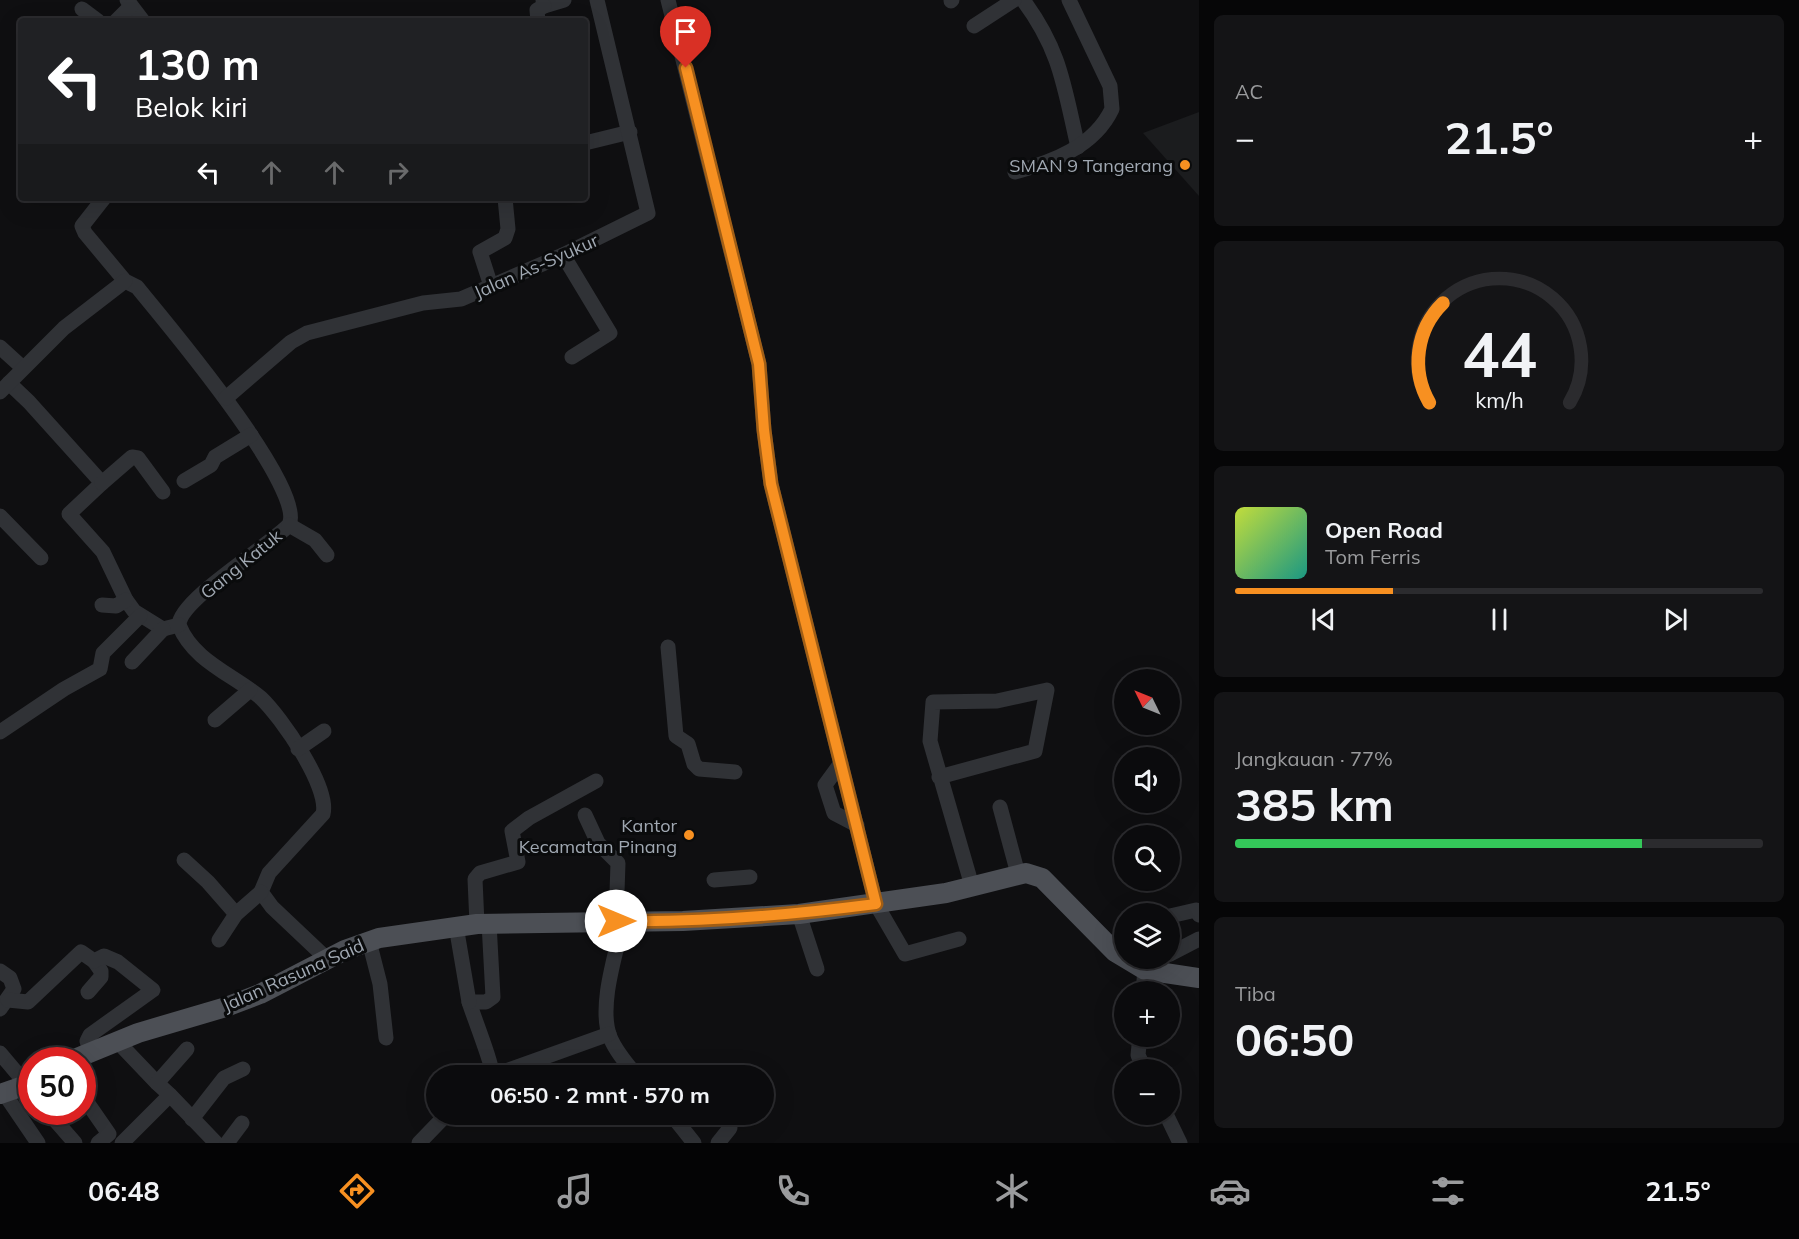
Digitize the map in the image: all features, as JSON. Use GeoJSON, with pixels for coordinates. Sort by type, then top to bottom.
{"type":"FeatureCollection","features":[{"type":"Feature","properties":{"kind":"main road","name":"Jalan Rasuna Said"},"geometry":{"type":"LineString","coordinates":[[96,1049],[116,1040],[260,994],[369,940],[483,923],[704,920],[800,914],[876,904],[972,886],[1018,874],[1035,874],[1114,943]]}},
{"type":"Feature","properties":{"kind":"main road","name":"Jalan Rasuna Said"},"geometry":{"type":"LineString","coordinates":[[1162,969],[1199,978]]}},
{"type":"Feature","properties":{"kind":"main road"},"geometry":{"type":"LineString","coordinates":[[2,1094],[18,1090]]}},
{"type":"Feature","properties":{"kind":"street"},"geometry":{"type":"LineString","coordinates":[[538,18],[537,10],[544,3],[564,0]]}},
{"type":"Feature","properties":{"kind":"street","name":"Jalan As-Syukur"},"geometry":{"type":"LineString","coordinates":[[226,398],[291,342],[308,333],[423,303],[461,299],[563,255],[648,213],[597,0]]}},
{"type":"Feature","properties":{"kind":"street"},"geometry":{"type":"LineString","coordinates":[[668,0],[759,364],[771,484],[876,904],[905,954],[959,939]]}},
{"type":"Feature","properties":{"kind":"street"},"geometry":{"type":"LineString","coordinates":[[974,26],[1014,0]]}},
{"type":"Feature","properties":{"kind":"street"},"geometry":{"type":"LineString","coordinates":[[1023,0],[1038,20],[1056,54],[1078,147]]}},
{"type":"Feature","properties":{"kind":"street"},"geometry":{"type":"LineString","coordinates":[[1015,172],[1056,160],[1078,147],[1109,116],[1113,102],[1110,86],[1069,0]]}},
{"type":"Feature","properties":{"kind":"street"},"geometry":{"type":"LineString","coordinates":[[118,18],[129,3],[142,18]]}},
{"type":"Feature","properties":{"kind":"street"},"geometry":{"type":"LineString","coordinates":[[82,9],[94,18]]}},
{"type":"Feature","properties":{"kind":"street"},"geometry":{"type":"LineString","coordinates":[[588,142],[630,132]]}},
{"type":"Feature","properties":{"kind":"street","name":"Gang Katuk"},"geometry":{"type":"LineString","coordinates":[[102,201],[82,225],[84,233],[125,281],[136,287],[226,398],[251,435],[291,509],[289,525],[251,553],[185,610],[179,625]]}},
{"type":"Feature","properties":{"kind":"street"},"geometry":{"type":"LineString","coordinates":[[491,286],[480,252],[505,238],[508,229],[505,201]]}},
{"type":"Feature","properties":{"kind":"street"},"geometry":{"type":"LineString","coordinates":[[563,255],[610,333],[572,357]]}},
{"type":"Feature","properties":{"kind":"street"},"geometry":{"type":"LineString","coordinates":[[102,483],[29,402],[2,389],[70,322],[125,281]]}},
{"type":"Feature","properties":{"kind":"street"},"geometry":{"type":"LineString","coordinates":[[0,347],[23,368]]}},
{"type":"Feature","properties":{"kind":"street"},"geometry":{"type":"LineString","coordinates":[[184,481],[211,465],[215,457],[251,435]]}},
{"type":"Feature","properties":{"kind":"street"},"geometry":{"type":"LineString","coordinates":[[163,492],[138,458],[132,457],[65,516],[104,552],[126,600],[140,616],[163,629]]}},
{"type":"Feature","properties":{"kind":"street"},"geometry":{"type":"LineString","coordinates":[[0,516],[41,558]]}},
{"type":"Feature","properties":{"kind":"street"},"geometry":{"type":"LineString","coordinates":[[289,525],[315,540],[327,555]]}},
{"type":"Feature","properties":{"kind":"street"},"geometry":{"type":"LineString","coordinates":[[102,605],[116,606],[126,600]]}},
{"type":"Feature","properties":{"kind":"street"},"geometry":{"type":"LineString","coordinates":[[0,732],[63,689],[100,669],[103,652],[140,616]]}},
{"type":"Feature","properties":{"kind":"street"},"geometry":{"type":"LineString","coordinates":[[132,662],[163,629],[179,625],[201,654],[269,706],[298,749],[322,793],[323,814],[269,873],[261,892],[236,914],[219,940]]}},
{"type":"Feature","properties":{"kind":"street"},"geometry":{"type":"LineString","coordinates":[[668,647],[676,736],[688,744],[694,764],[699,769],[735,772]]}},
{"type":"Feature","properties":{"kind":"street"},"geometry":{"type":"LineString","coordinates":[[215,720],[250,690]]}},
{"type":"Feature","properties":{"kind":"street"},"geometry":{"type":"LineString","coordinates":[[939,777],[1035,751],[1047,690],[996,701],[933,702],[930,741],[939,777],[972,886]]}},
{"type":"Feature","properties":{"kind":"street"},"geometry":{"type":"LineString","coordinates":[[298,749],[324,731]]}},
{"type":"Feature","properties":{"kind":"street"},"geometry":{"type":"LineString","coordinates":[[470,1002],[486,1002],[493,997],[475,879],[480,873],[518,862],[512,831],[529,818],[596,781]]}},
{"type":"Feature","properties":{"kind":"street"},"geometry":{"type":"LineString","coordinates":[[1000,807],[1018,874]]}},
{"type":"Feature","properties":{"kind":"street"},"geometry":{"type":"LineString","coordinates":[[585,815],[598,843],[618,863],[620,922],[606,1020],[609,1034],[627,1065]]}},
{"type":"Feature","properties":{"kind":"street"},"geometry":{"type":"LineString","coordinates":[[184,860],[208,882],[236,914]]}},
{"type":"Feature","properties":{"kind":"street"},"geometry":{"type":"LineString","coordinates":[[714,880],[750,877]]}},
{"type":"Feature","properties":{"kind":"street"},"geometry":{"type":"LineString","coordinates":[[261,892],[272,907],[327,959]]}},
{"type":"Feature","properties":{"kind":"street"},"geometry":{"type":"LineString","coordinates":[[1180,913],[1196,910],[1199,915]]}},
{"type":"Feature","properties":{"kind":"street"},"geometry":{"type":"LineString","coordinates":[[800,914],[817,969]]}},
{"type":"Feature","properties":{"kind":"street"},"geometry":{"type":"LineString","coordinates":[[456,926],[478,1033],[493,1065]]}},
{"type":"Feature","properties":{"kind":"street"},"geometry":{"type":"LineString","coordinates":[[1180,949],[1199,939]]}},
{"type":"Feature","properties":{"kind":"street"},"geometry":{"type":"LineString","coordinates":[[369,940],[380,984],[386,1038]]}},
{"type":"Feature","properties":{"kind":"street"},"geometry":{"type":"LineString","coordinates":[[4,1005],[28,1002],[81,952],[94,961],[101,971],[101,977],[88,992]]}},
{"type":"Feature","properties":{"kind":"street"},"geometry":{"type":"LineString","coordinates":[[85,1047],[90,1035],[153,990],[110,958],[104,956],[94,961]]}},
{"type":"Feature","properties":{"kind":"street"},"geometry":{"type":"LineString","coordinates":[[0,971],[13,983],[14,989],[4,1005]]}},
{"type":"Feature","properties":{"kind":"street"},"geometry":{"type":"LineString","coordinates":[[521,1065],[609,1034]]}},
{"type":"Feature","properties":{"kind":"street"},"geometry":{"type":"LineString","coordinates":[[116,1040],[216,1143]]}},
{"type":"Feature","properties":{"kind":"street"},"geometry":{"type":"LineString","coordinates":[[157,1083],[187,1049]]}},
{"type":"Feature","properties":{"kind":"street"},"geometry":{"type":"LineString","coordinates":[[0,1053],[18,1073]]}},
{"type":"Feature","properties":{"kind":"street"},"geometry":{"type":"LineString","coordinates":[[192,1119],[224,1078],[243,1070]]}},
{"type":"Feature","properties":{"kind":"street"},"geometry":{"type":"LineString","coordinates":[[2,1094],[38,1143]]}},
{"type":"Feature","properties":{"kind":"street"},"geometry":{"type":"LineString","coordinates":[[96,1116],[112,1141],[170,1095]]}},
{"type":"Feature","properties":{"kind":"street"},"geometry":{"type":"LineString","coordinates":[[227,1143],[242,1123]]}},
{"type":"Feature","properties":{"kind":"street"},"geometry":{"type":"LineString","coordinates":[[59,1125],[75,1143]]}},
{"type":"Feature","properties":{"kind":"street"},"geometry":{"type":"LineString","coordinates":[[419,1143],[436,1125]]}},
{"type":"Feature","properties":{"kind":"street"},"geometry":{"type":"LineString","coordinates":[[679,1125],[693,1143]]}},
{"type":"Feature","properties":{"kind":"street"},"geometry":{"type":"LineString","coordinates":[[1171,1125],[1180,1143]]}},
{"type":"Feature","properties":{"kind":"street"},"geometry":{"type":"LineString","coordinates":[[718,1143],[730,1128]]}},
{"type":"Feature","properties":{"kind":"shaded area","name":"SMAN 9 Tangerang"},"geometry":{"type":"Polygon","coordinates":[[[1199,112],[1199,196],[1143,133],[1199,112]]]}},
{"type":"Feature","properties":{"kind":"place","name":"SMAN 9 Tangerang"},"geometry":{"type":"Point","coordinates":[1185,165]}},
{"type":"Feature","properties":{"kind":"place","name":"Kantor Kecamatan Pinang"},"geometry":{"type":"Point","coordinates":[689,835]}},
{"type":"Feature","properties":{"kind":"route"},"geometry":{"type":"LineString","coordinates":[[616,921],[714,920],[800,914],[876,904],[771,484],[759,364],[686,68]]}}]}
